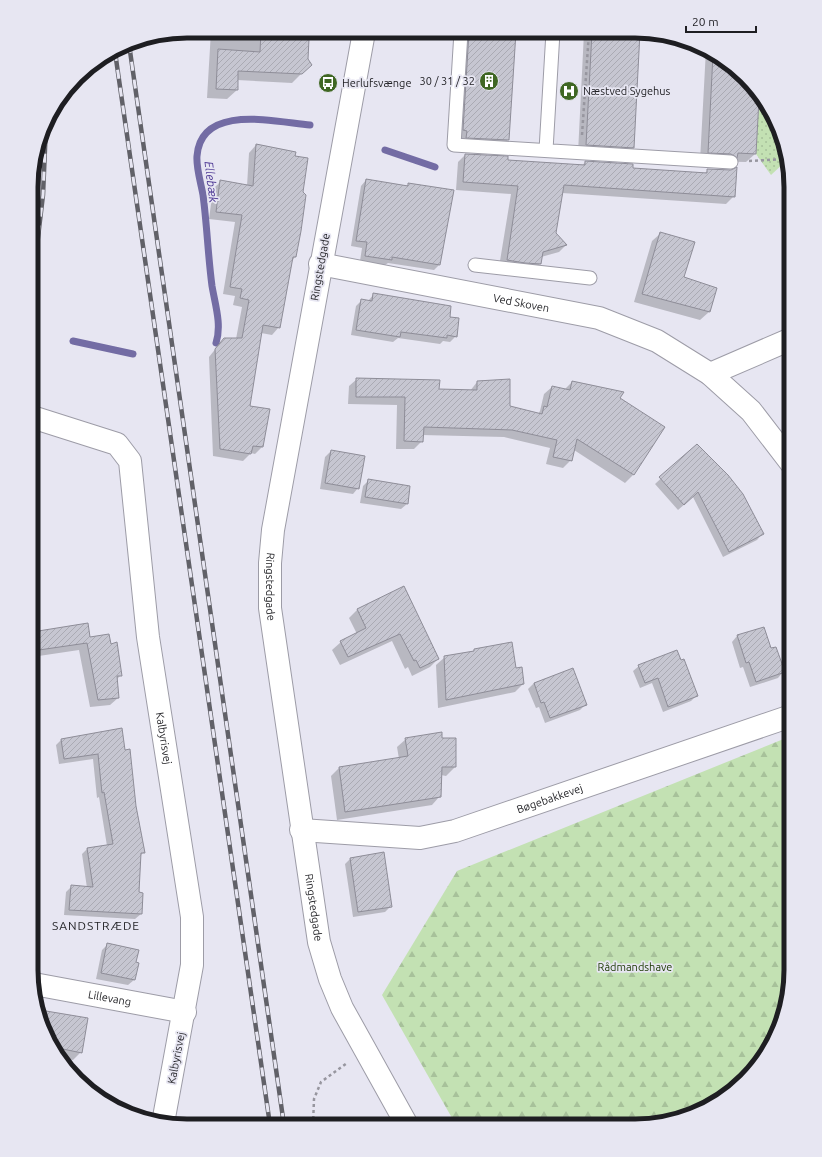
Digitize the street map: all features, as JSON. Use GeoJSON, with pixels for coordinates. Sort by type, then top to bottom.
{"type":"FeatureCollection","features":[{"type":"Feature","properties":{"kind":"street","name":"Ringstedgade"},"geometry":{"type":"LineString","coordinates":[[363,38],[320,264],[273,530],[270,563],[270,608],[301,830],[319,942],[330,979],[342,1008],[365,1052],[404,1119]]}},
{"type":"Feature","properties":{"kind":"street","name":"Ved Skoven"},"geometry":{"type":"LineString","coordinates":[[320,264],[599,318],[657,341],[710,374],[751,411],[784,454]]}},
{"type":"Feature","properties":{"kind":"street"},"geometry":{"type":"LineString","coordinates":[[710,374],[784,342]]}},
{"type":"Feature","properties":{"kind":"street","name":"Kalbyrisvej"},"geometry":{"type":"LineString","coordinates":[[38,419],[117,444],[130,461],[148,637],[192,917],[192,965],[185,1012],[164,1117]]}},
{"type":"Feature","properties":{"kind":"street","name":"Bøgebakkevej"},"geometry":{"type":"LineString","coordinates":[[301,830],[420,838],[455,831],[784,718]]}},
{"type":"Feature","properties":{"kind":"street","name":"Lillevang"},"geometry":{"type":"LineString","coordinates":[[39,985],[185,1012]]}},
{"type":"Feature","properties":{"kind":"lane"},"geometry":{"type":"LineString","coordinates":[[461,38],[454,145],[731,162]]}},
{"type":"Feature","properties":{"kind":"lane"},"geometry":{"type":"LineString","coordinates":[[546,150],[553,38]]}},
{"type":"Feature","properties":{"kind":"lane"},"geometry":{"type":"LineString","coordinates":[[475,265],[590,278]]}},
{"type":"Feature","properties":{"kind":"path"},"geometry":{"type":"LineString","coordinates":[[581,153],[589,38]]}},
{"type":"Feature","properties":{"kind":"path"},"geometry":{"type":"LineString","coordinates":[[731,162],[781,159]]}},
{"type":"Feature","properties":{"kind":"path"},"geometry":{"type":"LineString","coordinates":[[314,1119],[314,1098],[321,1082],[337,1069],[365,1052]]}},
{"type":"Feature","properties":{"kind":"green space"},"geometry":{"type":"Polygon","coordinates":[[[759,104],[773,130],[782,165],[771,175],[756,154],[759,104]]]}},
{"type":"Feature","properties":{"kind":"green space","name":"Rådmandshave"},"geometry":{"type":"Polygon","coordinates":[[[784,739],[784,980],[779,1008],[769,1036],[753,1061],[726,1088],[701,1104],[673,1114],[645,1119],[453,1119],[382,995],[457,871],[784,739]]]}},
{"type":"Feature","properties":{"kind":"building"},"geometry":{"type":"Polygon","coordinates":[[[261,38],[309,39],[308,59],[312,65],[302,74],[238,71],[238,90],[216,89],[218,49],[260,52],[261,38]]]}},
{"type":"Feature","properties":{"kind":"building","name":"30 / 31 / 32"},"geometry":{"type":"Polygon","coordinates":[[[469,38],[516,38],[509,140],[466,138],[467,131],[463,130],[469,38]]]}},
{"type":"Feature","properties":{"kind":"building"},"geometry":{"type":"Polygon","coordinates":[[[592,38],[640,38],[634,148],[586,145],[592,38]]]}},
{"type":"Feature","properties":{"kind":"building"},"geometry":{"type":"Polygon","coordinates":[[[713,60],[733,75],[759,104],[756,154],[738,153],[737,158],[731,154],[708,153],[713,60]]]}},
{"type":"Feature","properties":{"kind":"building"},"geometry":{"type":"Polygon","coordinates":[[[256,144],[296,152],[295,156],[308,158],[303,192],[306,195],[301,231],[296,257],[293,257],[280,328],[263,325],[250,406],[270,409],[263,447],[253,446],[251,454],[220,449],[215,349],[224,338],[242,338],[249,300],[240,298],[242,289],[230,287],[242,215],[216,212],[220,180],[253,186],[256,144]]]}},
{"type":"Feature","properties":{"kind":"building"},"geometry":{"type":"Polygon","coordinates":[[[465,154],[508,156],[508,160],[585,165],[585,161],[633,164],[633,168],[707,173],[707,169],[731,170],[737,167],[735,197],[564,185],[556,233],[567,245],[543,252],[541,264],[525,263],[507,260],[518,186],[463,182],[465,154]]]}},
{"type":"Feature","properties":{"kind":"building"},"geometry":{"type":"Polygon","coordinates":[[[366,179],[408,186],[408,183],[454,190],[440,265],[392,257],[392,260],[365,256],[367,242],[356,241],[366,179]]]}},
{"type":"Feature","properties":{"kind":"building"},"geometry":{"type":"Polygon","coordinates":[[[660,232],[695,242],[684,277],[717,288],[710,312],[642,294],[660,232]]]}},
{"type":"Feature","properties":{"kind":"building"},"geometry":{"type":"Polygon","coordinates":[[[373,293],[451,306],[450,317],[459,318],[457,337],[447,335],[447,338],[401,332],[400,337],[356,330],[361,299],[372,301],[373,293]]]}},
{"type":"Feature","properties":{"kind":"building"},"geometry":{"type":"Polygon","coordinates":[[[356,378],[440,380],[439,389],[477,390],[477,381],[510,379],[510,406],[542,414],[544,406],[547,407],[552,386],[570,390],[572,381],[624,392],[620,398],[665,427],[634,475],[577,439],[572,461],[553,457],[557,440],[512,430],[424,427],[423,442],[404,441],[405,397],[356,397],[356,378]]]}},
{"type":"Feature","properties":{"kind":"building"},"geometry":{"type":"Polygon","coordinates":[[[697,444],[728,475],[743,494],[764,534],[729,552],[698,492],[684,505],[659,477],[697,444]]]}},
{"type":"Feature","properties":{"kind":"building"},"geometry":{"type":"Polygon","coordinates":[[[331,450],[365,456],[359,489],[325,483],[331,450]]]}},
{"type":"Feature","properties":{"kind":"building"},"geometry":{"type":"Polygon","coordinates":[[[368,479],[410,486],[408,504],[365,497],[368,479]]]}},
{"type":"Feature","properties":{"kind":"building"},"geometry":{"type":"Polygon","coordinates":[[[404,586],[439,659],[420,668],[416,660],[414,661],[400,634],[348,657],[340,641],[366,628],[357,609],[404,586]]]}},
{"type":"Feature","properties":{"kind":"building"},"geometry":{"type":"Polygon","coordinates":[[[88,623],[90,637],[109,634],[111,644],[117,642],[122,676],[117,676],[119,698],[98,700],[87,643],[38,650],[38,631],[88,623]]]}},
{"type":"Feature","properties":{"kind":"building"},"geometry":{"type":"Polygon","coordinates":[[[764,627],[771,648],[776,647],[784,672],[756,682],[749,662],[746,663],[737,635],[764,627]]]}},
{"type":"Feature","properties":{"kind":"building"},"geometry":{"type":"Polygon","coordinates":[[[512,642],[516,668],[522,667],[524,684],[446,700],[444,656],[512,642]]]}},
{"type":"Feature","properties":{"kind":"building"},"geometry":{"type":"Polygon","coordinates":[[[677,650],[681,660],[684,659],[698,696],[668,707],[658,678],[645,683],[638,665],[677,650]]]}},
{"type":"Feature","properties":{"kind":"building"},"geometry":{"type":"Polygon","coordinates":[[[573,668],[587,705],[550,718],[544,702],[541,703],[534,683],[573,668]]]}},
{"type":"Feature","properties":{"kind":"building"},"geometry":{"type":"Polygon","coordinates":[[[122,728],[125,750],[130,749],[136,806],[145,853],[141,853],[139,892],[143,893],[142,914],[69,910],[71,885],[93,887],[87,848],[113,844],[104,792],[102,793],[98,754],[64,759],[61,739],[122,728]]]}},
{"type":"Feature","properties":{"kind":"building"},"geometry":{"type":"Polygon","coordinates":[[[442,732],[442,738],[456,738],[456,767],[442,767],[441,797],[345,812],[339,767],[408,756],[405,738],[442,732]]]}},
{"type":"Feature","properties":{"kind":"building"},"geometry":{"type":"Polygon","coordinates":[[[384,852],[392,907],[358,912],[350,858],[384,852]]]}},
{"type":"Feature","properties":{"kind":"building"},"geometry":{"type":"Polygon","coordinates":[[[107,943],[139,950],[136,962],[139,963],[135,980],[101,973],[107,943]]]}},
{"type":"Feature","properties":{"kind":"building"},"geometry":{"type":"Polygon","coordinates":[[[44,1011],[88,1018],[82,1053],[61,1049],[49,1027],[44,1011]]]}},
{"type":"Feature","properties":{"kind":"waterway","name":"Ellebæk"},"geometry":{"type":"LineString","coordinates":[[216,343],[218,336],[218,322],[212,286],[206,218],[197,161],[202,139],[212,128],[226,122],[260,120],[310,125]]}},
{"type":"Feature","properties":{"kind":"waterway","name":"Ellebæk"},"geometry":{"type":"LineString","coordinates":[[385,150],[435,167]]}},
{"type":"Feature","properties":{"kind":"waterway","name":"Ellebæk"},"geometry":{"type":"LineString","coordinates":[[73,341],[133,354]]}},
{"type":"Feature","properties":{"kind":"railway"},"geometry":{"type":"LineString","coordinates":[[130,49],[283,1119]]}},
{"type":"Feature","properties":{"kind":"railway"},"geometry":{"type":"LineString","coordinates":[[116,56],[269,1119]]}},
{"type":"Feature","properties":{"kind":"railway"},"geometry":{"type":"LineString","coordinates":[[38,237],[43,195],[45,141]]}},
{"type":"Feature","properties":{"kind":"place","name":"30 / 31 / 32"},"geometry":{"type":"Point","coordinates":[489,81]}},
{"type":"Feature","properties":{"kind":"place","name":"Herlufsvænge"},"geometry":{"type":"Point","coordinates":[328,83]}},
{"type":"Feature","properties":{"kind":"place","name":"Næstved Sygehus"},"geometry":{"type":"Point","coordinates":[569,91]}},
{"type":"Feature","properties":{"kind":"district","name":"SANDSTRÆDE"},"geometry":{"type":"Point","coordinates":[96,926]}}]}
